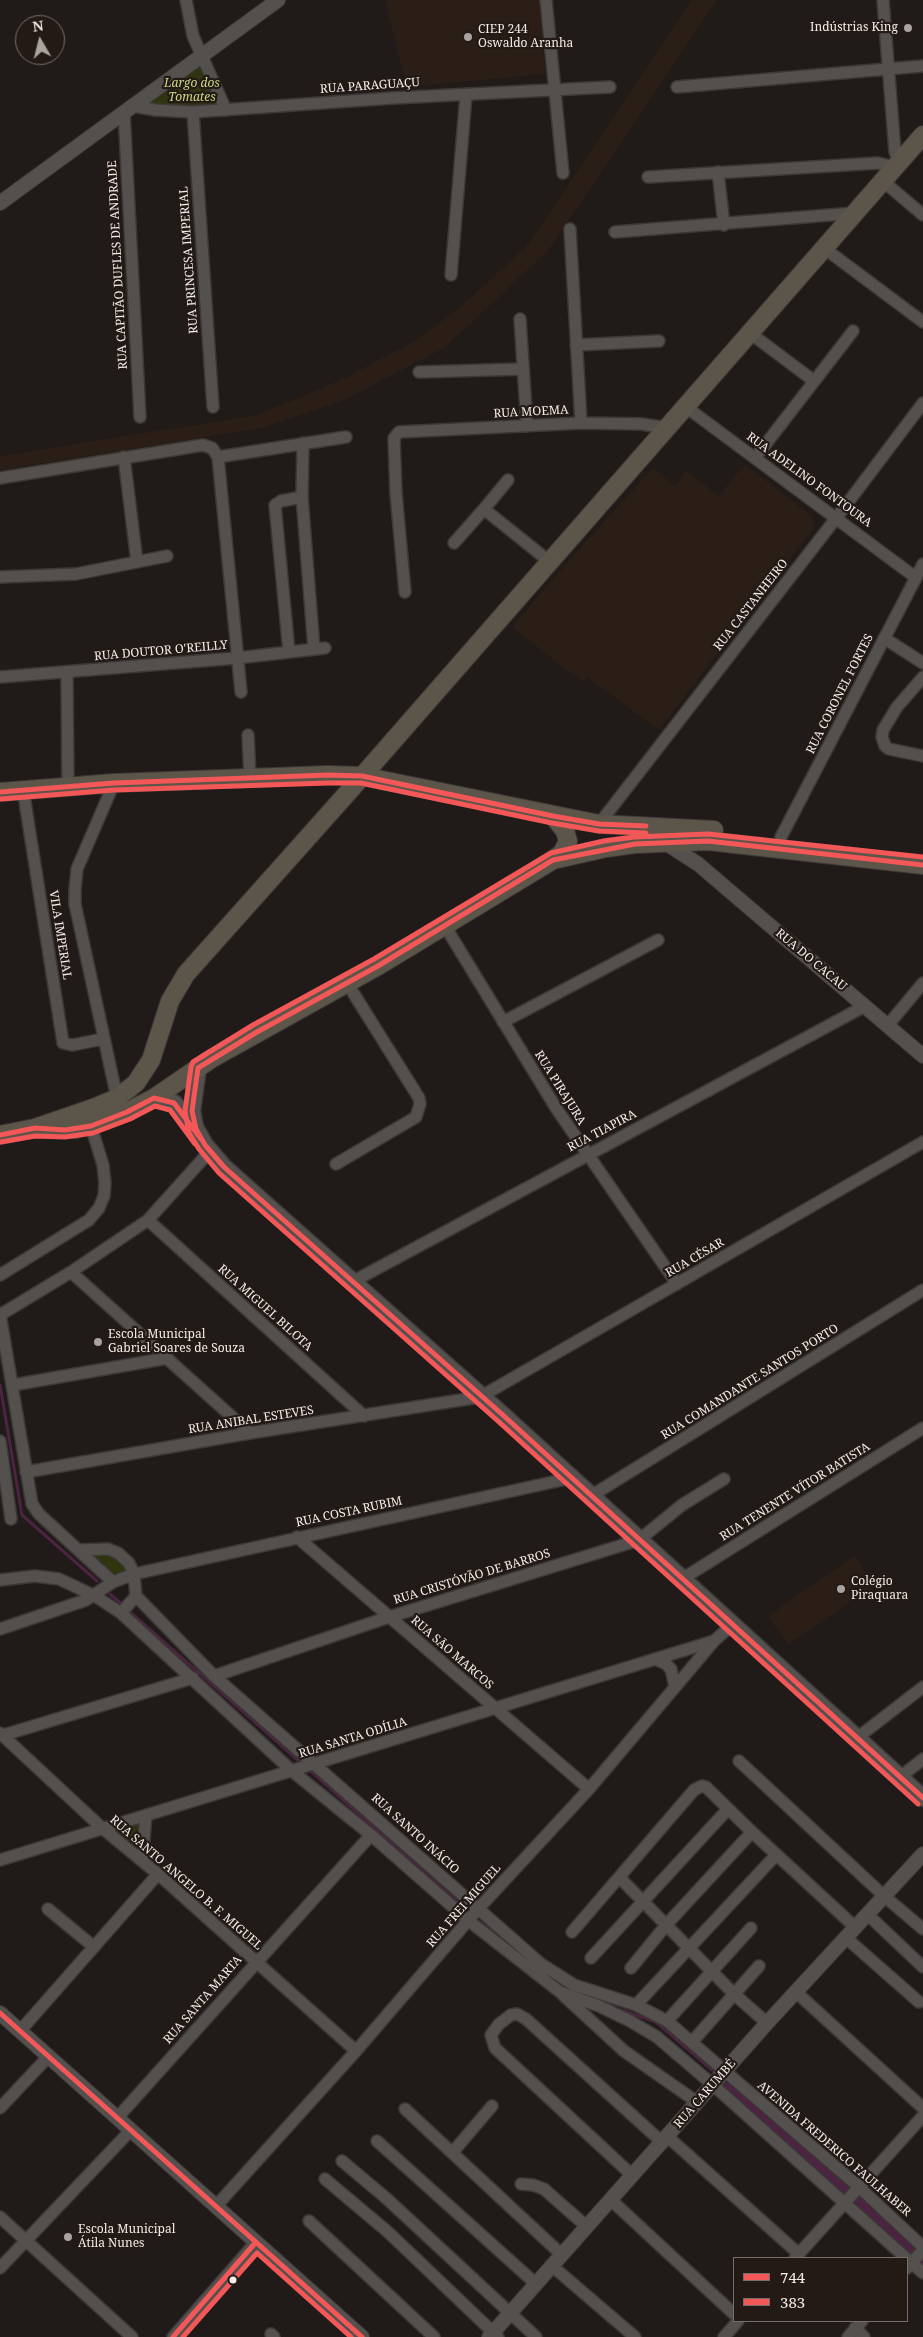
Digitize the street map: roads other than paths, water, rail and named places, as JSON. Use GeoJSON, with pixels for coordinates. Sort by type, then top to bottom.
{"type":"FeatureCollection","features":[{"type":"Feature","properties":{"kind":"main road"},"geometry":{"type":"LineString","coordinates":[[35,1128],[65,1130],[91,1126],[124,1100],[143,1075],[151,1060],[170,1001],[186,974],[340,802],[923,135]]}},
{"type":"Feature","properties":{"kind":"main road"},"geometry":{"type":"LineString","coordinates":[[328,775],[339,785],[340,802]]}},
{"type":"Feature","properties":{"kind":"main road"},"geometry":{"type":"LineString","coordinates":[[0,792],[114,783],[328,775],[362,776],[598,824],[722,830],[923,855]]}},
{"type":"Feature","properties":{"kind":"main road"},"geometry":{"type":"LineString","coordinates":[[150,1100],[257,1032],[347,983],[445,926],[562,854],[568,841],[565,831],[553,816]]}},
{"type":"Feature","properties":{"kind":"main road"},"geometry":{"type":"LineString","coordinates":[[597,850],[592,846],[590,836],[591,831],[598,824]]}},
{"type":"Feature","properties":{"kind":"main road"},"geometry":{"type":"LineString","coordinates":[[553,860],[597,850],[663,842],[708,840],[923,865]]}},
{"type":"Feature","properties":{"kind":"main road"},"geometry":{"type":"LineString","coordinates":[[196,1129],[192,1111],[198,1068]]}},
{"type":"Feature","properties":{"kind":"main road"},"geometry":{"type":"LineString","coordinates":[[0,1135],[35,1128],[124,1100],[150,1100],[174,1103],[224,1167],[591,1496],[923,1798]]}},
{"type":"Feature","properties":{"kind":"street"},"geometry":{"type":"LineString","coordinates":[[186,0],[193,36],[226,110]]}},
{"type":"Feature","properties":{"kind":"street"},"geometry":{"type":"LineString","coordinates":[[0,203],[278,0]]}},
{"type":"Feature","properties":{"kind":"street"},"geometry":{"type":"LineString","coordinates":[[546,0],[563,173]]}},
{"type":"Feature","properties":{"kind":"street"},"geometry":{"type":"LineString","coordinates":[[648,177],[878,163],[897,164],[883,0]]}},
{"type":"Feature","properties":{"kind":"street"},"geometry":{"type":"LineString","coordinates":[[677,87],[923,66]]}},
{"type":"Feature","properties":{"kind":"street","name":"RUA PARAGUAÇU"},"geometry":{"type":"LineString","coordinates":[[129,109],[192,112],[393,98],[610,87]]}},
{"type":"Feature","properties":{"kind":"street"},"geometry":{"type":"LineString","coordinates":[[451,275],[466,94]]}},
{"type":"Feature","properties":{"kind":"street","name":"RUA CAPITÃO DUFLES DE ANDRADE"},"geometry":{"type":"LineString","coordinates":[[129,109],[140,417]]}},
{"type":"Feature","properties":{"kind":"street","name":"RUA PRINCESA IMPERIAL"},"geometry":{"type":"LineString","coordinates":[[192,112],[213,407]]}},
{"type":"Feature","properties":{"kind":"street"},"geometry":{"type":"LineString","coordinates":[[718,172],[724,225]]}},
{"type":"Feature","properties":{"kind":"street"},"geometry":{"type":"LineString","coordinates":[[883,181],[923,215]]}},
{"type":"Feature","properties":{"kind":"street"},"geometry":{"type":"LineString","coordinates":[[615,232],[724,225],[855,213]]}},
{"type":"Feature","properties":{"kind":"street"},"geometry":{"type":"LineString","coordinates":[[570,229],[581,423]]}},
{"type":"Feature","properties":{"kind":"street"},"geometry":{"type":"LineString","coordinates":[[824,248],[923,322]]}},
{"type":"Feature","properties":{"kind":"street"},"geometry":{"type":"LineString","coordinates":[[520,319],[527,426]]}},
{"type":"Feature","properties":{"kind":"street"},"geometry":{"type":"LineString","coordinates":[[755,458],[853,331]]}},
{"type":"Feature","properties":{"kind":"street"},"geometry":{"type":"LineString","coordinates":[[750,333],[814,381]]}},
{"type":"Feature","properties":{"kind":"street"},"geometry":{"type":"LineString","coordinates":[[576,345],[659,341]]}},
{"type":"Feature","properties":{"kind":"street"},"geometry":{"type":"LineString","coordinates":[[419,372],[523,369]]}},
{"type":"Feature","properties":{"kind":"street","name":"RUA CASTANHEIRO"},"geometry":{"type":"LineString","coordinates":[[598,824],[837,517],[923,403]]}},
{"type":"Feature","properties":{"kind":"street","name":"RUA ADELINO FONTOURA"},"geometry":{"type":"LineString","coordinates":[[686,407],[915,576]]}},
{"type":"Feature","properties":{"kind":"street","name":"RUA MOEMA"},"geometry":{"type":"LineString","coordinates":[[405,592],[396,493],[394,441],[396,434],[581,423],[641,424],[668,428]]}},
{"type":"Feature","properties":{"kind":"street"},"geometry":{"type":"LineString","coordinates":[[218,456],[346,436]]}},
{"type":"Feature","properties":{"kind":"street"},"geometry":{"type":"LineString","coordinates":[[289,652],[275,505],[281,501],[302,497],[303,443]]}},
{"type":"Feature","properties":{"kind":"street"},"geometry":{"type":"LineString","coordinates":[[0,478],[203,445],[212,448],[218,456],[241,692]]}},
{"type":"Feature","properties":{"kind":"street"},"geometry":{"type":"LineString","coordinates":[[124,457],[137,562]]}},
{"type":"Feature","properties":{"kind":"street"},"geometry":{"type":"LineString","coordinates":[[454,543],[508,480]]}},
{"type":"Feature","properties":{"kind":"street","name":"RUA DOUTOR O'REILLY"},"geometry":{"type":"LineString","coordinates":[[0,677],[67,674],[237,658],[319,648],[302,497]]}},
{"type":"Feature","properties":{"kind":"street"},"geometry":{"type":"LineString","coordinates":[[484,509],[550,562]]}},
{"type":"Feature","properties":{"kind":"street"},"geometry":{"type":"LineString","coordinates":[[0,577],[76,574],[167,556]]}},
{"type":"Feature","properties":{"kind":"street","name":"RUA CORONEL FORTES"},"geometry":{"type":"LineString","coordinates":[[781,837],[915,576],[923,564]]}},
{"type":"Feature","properties":{"kind":"street"},"geometry":{"type":"LineString","coordinates":[[884,638],[923,663]]}},
{"type":"Feature","properties":{"kind":"street"},"geometry":{"type":"LineString","coordinates":[[67,674],[68,786]]}},
{"type":"Feature","properties":{"kind":"street"},"geometry":{"type":"LineString","coordinates":[[923,677],[888,720],[882,737],[885,746],[889,749],[923,756]]}},
{"type":"Feature","properties":{"kind":"street"},"geometry":{"type":"LineString","coordinates":[[248,735],[250,778]]}},
{"type":"Feature","properties":{"kind":"street"},"geometry":{"type":"LineString","coordinates":[[114,783],[77,869],[75,890],[76,904],[103,1039],[124,1100]]}},
{"type":"Feature","properties":{"kind":"street","name":"VILA IMPERIAL"},"geometry":{"type":"LineString","coordinates":[[23,789],[63,1043],[72,1045],[103,1039]]}},
{"type":"Feature","properties":{"kind":"street"},"geometry":{"type":"LineString","coordinates":[[698,864],[698,853],[708,840]]}},
{"type":"Feature","properties":{"kind":"street","name":"RUA DO CACAU"},"geometry":{"type":"LineString","coordinates":[[663,842],[698,864],[923,1056]]}},
{"type":"Feature","properties":{"kind":"street","name":"RUA PIRAJURA"},"geometry":{"type":"LineString","coordinates":[[445,926],[503,1022],[587,1154],[677,1284]]}},
{"type":"Feature","properties":{"kind":"street"},"geometry":{"type":"LineString","coordinates":[[503,1022],[658,940]]}},
{"type":"Feature","properties":{"kind":"street"},"geometry":{"type":"LineString","coordinates":[[336,1164],[416,1117],[420,1104],[419,1098],[347,983]]}},
{"type":"Feature","properties":{"kind":"street"},"geometry":{"type":"LineString","coordinates":[[888,1025],[923,983]]}},
{"type":"Feature","properties":{"kind":"street","name":"RUA TIAPIRA"},"geometry":{"type":"LineString","coordinates":[[352,1282],[865,1006]]}},
{"type":"Feature","properties":{"kind":"street"},"geometry":{"type":"LineString","coordinates":[[0,1275],[88,1220],[99,1208],[104,1196],[105,1182],[103,1164],[91,1126]]}},
{"type":"Feature","properties":{"kind":"street","name":"RUA CÉSAR"},"geometry":{"type":"LineString","coordinates":[[480,1397],[923,1142]]}},
{"type":"Feature","properties":{"kind":"street"},"geometry":{"type":"LineString","coordinates":[[104,1588],[79,1550],[39,1514],[32,1504],[0,1314],[71,1272],[148,1220],[210,1151]]}},
{"type":"Feature","properties":{"kind":"street","name":"RUA MIGUEL BILOTA"},"geometry":{"type":"LineString","coordinates":[[148,1220],[364,1416]]}},
{"type":"Feature","properties":{"kind":"street"},"geometry":{"type":"LineString","coordinates":[[71,1272],[250,1433]]}},
{"type":"Feature","properties":{"kind":"street","name":"RUA COMANDANTE SANTOS PORTO"},"geometry":{"type":"LineString","coordinates":[[591,1496],[923,1290]]}},
{"type":"Feature","properties":{"kind":"street"},"geometry":{"type":"LineString","coordinates":[[13,1385],[168,1358]]}},
{"type":"Feature","properties":{"kind":"street","name":"RUA ANIBAL ESTEVES"},"geometry":{"type":"LineString","coordinates":[[26,1472],[250,1433],[480,1397]]}},
{"type":"Feature","properties":{"kind":"street","name":"RUA TENENTE VÍTOR BATISTA"},"geometry":{"type":"LineString","coordinates":[[682,1579],[923,1428]]}},
{"type":"Feature","properties":{"kind":"street"},"geometry":{"type":"LineString","coordinates":[[0,1441],[11,1518]]}},
{"type":"Feature","properties":{"kind":"street","name":"RUA COSTA RUBIM"},"geometry":{"type":"LineString","coordinates":[[0,1629],[104,1588],[134,1574],[571,1478]]}},
{"type":"Feature","properties":{"kind":"street","name":"RUA CRISTÓVÃO DE BARROS"},"geometry":{"type":"LineString","coordinates":[[214,1676],[389,1618],[639,1540],[682,1506],[724,1479]]}},
{"type":"Feature","properties":{"kind":"street","name":"RUA SĀO MARCOS"},"geometry":{"type":"LineString","coordinates":[[297,1537],[589,1789]]}},
{"type":"Feature","properties":{"kind":"street"},"geometry":{"type":"LineString","coordinates":[[79,1550],[108,1549],[118,1553],[129,1563],[134,1574],[134,1598],[122,1611]]}},
{"type":"Feature","properties":{"kind":"street"},"geometry":{"type":"LineString","coordinates":[[0,1580],[35,1576],[60,1578],[104,1588]]}},
{"type":"Feature","properties":{"kind":"street","name":"RUA SANTO INÁCIO"},"geometry":{"type":"LineString","coordinates":[[104,1588],[122,1611],[193,1678],[304,1767],[560,1992],[599,2006],[646,2029],[719,2078]]}},
{"type":"Feature","properties":{"kind":"street","name":"RUA SANTO INÁCIO"},"geometry":{"type":"LineString","coordinates":[[134,1598],[371,1835],[473,1915],[558,1976],[600,1994],[636,2005],[667,2021],[692,2042],[719,2078]]}},
{"type":"Feature","properties":{"kind":"street","name":"RUA FREI MIGUEL"},"geometry":{"type":"LineString","coordinates":[[217,2205],[356,2051],[473,1915],[589,1789],[714,1641],[732,1625]]}},
{"type":"Feature","properties":{"kind":"street","name":"RUA SANTA ODÍLIA"},"geometry":{"type":"LineString","coordinates":[[0,1860],[101,1827],[496,1709],[714,1641]]}},
{"type":"Feature","properties":{"kind":"street"},"geometry":{"type":"LineString","coordinates":[[655,1659],[666,1664],[671,1669],[675,1688]]}},
{"type":"Feature","properties":{"kind":"street"},"geometry":{"type":"LineString","coordinates":[[1,1735],[193,1678]]}},
{"type":"Feature","properties":{"kind":"street"},"geometry":{"type":"LineString","coordinates":[[857,1738],[923,1687]]}},
{"type":"Feature","properties":{"kind":"street","name":"RUA SANTO ANGELO B. F. MIGUEL"},"geometry":{"type":"LineString","coordinates":[[1,1735],[101,1827],[158,1874],[356,2051]]}},
{"type":"Feature","properties":{"kind":"street"},"geometry":{"type":"LineString","coordinates":[[900,1777],[923,1759]]}},
{"type":"Feature","properties":{"kind":"street"},"geometry":{"type":"LineString","coordinates":[[739,1760],[884,1896],[923,1929]]}},
{"type":"Feature","properties":{"kind":"street"},"geometry":{"type":"LineString","coordinates":[[572,1932],[694,1790],[702,1786],[712,1793],[776,1855],[855,1926]]}},
{"type":"Feature","properties":{"kind":"street"},"geometry":{"type":"LineString","coordinates":[[591,1958],[728,1809]]}},
{"type":"Feature","properties":{"kind":"street"},"geometry":{"type":"LineString","coordinates":[[142,1861],[146,1815]]}},
{"type":"Feature","properties":{"kind":"street"},"geometry":{"type":"LineString","coordinates":[[631,1968],[667,1924],[752,1832]]}},
{"type":"Feature","properties":{"kind":"street","name":"RUA SANTA MARTA"},"geometry":{"type":"LineString","coordinates":[[118,2118],[256,1961],[371,1835]]}},
{"type":"Feature","properties":{"kind":"street","name":"RUA CARUMBÉ"},"geometry":{"type":"LineString","coordinates":[[493,2335],[535,2283],[634,2176],[766,2023],[923,1854]]}},
{"type":"Feature","properties":{"kind":"street"},"geometry":{"type":"LineString","coordinates":[[636,2005],[776,1855]]}},
{"type":"Feature","properties":{"kind":"street"},"geometry":{"type":"LineString","coordinates":[[20,2031],[158,1874]]}},
{"type":"Feature","properties":{"kind":"street"},"geometry":{"type":"LineString","coordinates":[[620,1878],[734,1994],[766,2023]]}},
{"type":"Feature","properties":{"kind":"street"},"geometry":{"type":"LineString","coordinates":[[48,1909],[94,1947]]}},
{"type":"Feature","properties":{"kind":"street"},"geometry":{"type":"LineString","coordinates":[[867,1914],[923,1967]]}},
{"type":"Feature","properties":{"kind":"street"},"geometry":{"type":"LineString","coordinates":[[667,2021],[752,1928]]}},
{"type":"Feature","properties":{"kind":"street"},"geometry":{"type":"LineString","coordinates":[[846,1937],[919,2002]]}},
{"type":"Feature","properties":{"kind":"street"},"geometry":{"type":"LineString","coordinates":[[692,2042],[759,1966]]}},
{"type":"Feature","properties":{"kind":"street"},"geometry":{"type":"LineString","coordinates":[[560,1992],[624,2051],[697,2102]]}},
{"type":"Feature","properties":{"kind":"street"},"geometry":{"type":"LineString","coordinates":[[796,1992],[923,2108]]}},
{"type":"Feature","properties":{"kind":"street"},"geometry":{"type":"LineString","coordinates":[[0,2013],[217,2205],[362,2337]]}},
{"type":"Feature","properties":{"kind":"street"},"geometry":{"type":"LineString","coordinates":[[634,2176],[495,2048],[491,2035],[499,2024],[511,2015],[517,2014],[526,2019],[797,2256],[923,2116]]}},
{"type":"Feature","properties":{"kind":"street"},"geometry":{"type":"LineString","coordinates":[[0,2108],[48,2057]]}},
{"type":"Feature","properties":{"kind":"street"},"geometry":{"type":"LineString","coordinates":[[719,2078],[846,2201],[914,2257],[923,2273]]}},
{"type":"Feature","properties":{"kind":"street","name":"AVENIDA FREDERICO FAULHABER"},"geometry":{"type":"LineString","coordinates":[[719,2078],[858,2189],[914,2257]]}},
{"type":"Feature","properties":{"kind":"street"},"geometry":{"type":"LineString","coordinates":[[452,2153],[492,2106]]}},
{"type":"Feature","properties":{"kind":"street"},"geometry":{"type":"LineString","coordinates":[[405,2109],[561,2254]]}},
{"type":"Feature","properties":{"kind":"street"},"geometry":{"type":"LineString","coordinates":[[0,2268],[131,2130]]}},
{"type":"Feature","properties":{"kind":"street"},"geometry":{"type":"LineString","coordinates":[[377,2140],[535,2283]]}},
{"type":"Feature","properties":{"kind":"street"},"geometry":{"type":"LineString","coordinates":[[342,2161],[386,2198],[536,2337]]}},
{"type":"Feature","properties":{"kind":"street"},"geometry":{"type":"LineString","coordinates":[[325,2179],[388,2232],[493,2335]]}},
{"type":"Feature","properties":{"kind":"street"},"geometry":{"type":"LineString","coordinates":[[521,2184],[533,2185],[544,2189],[586,2226]]}},
{"type":"Feature","properties":{"kind":"street"},"geometry":{"type":"LineString","coordinates":[[611,2200],[733,2313]]}},
{"type":"Feature","properties":{"kind":"street"},"geometry":{"type":"LineString","coordinates":[[0,2217],[132,2337]]}},
{"type":"Feature","properties":{"kind":"street"},"geometry":{"type":"LineString","coordinates":[[309,2221],[434,2337]]}},
{"type":"Feature","properties":{"kind":"street"},"geometry":{"type":"LineString","coordinates":[[173,2337],[256,2242]]}},
{"type":"Feature","properties":{"kind":"street"},"geometry":{"type":"LineString","coordinates":[[551,2265],[635,2337]]}},
{"type":"Feature","properties":{"kind":"street"},"geometry":{"type":"LineString","coordinates":[[724,2337],[737,2322]]}},
{"type":"Feature","properties":{"kind":"street"},"geometry":{"type":"LineString","coordinates":[[855,2329],[864,2337]]}},
{"type":"Feature","properties":{"kind":"waterway"},"geometry":{"type":"LineString","coordinates":[[0,1385],[22,1515],[97,1581]]}},
{"type":"Feature","properties":{"kind":"waterway"},"geometry":{"type":"LineString","coordinates":[[110,1594],[124,1606]]}},
{"type":"Feature","properties":{"kind":"waterway"},"geometry":{"type":"LineString","coordinates":[[128,1610],[303,1765]]}},
{"type":"Feature","properties":{"kind":"waterway"},"geometry":{"type":"LineString","coordinates":[[308,1769],[468,1911]]}},
{"type":"Feature","properties":{"kind":"waterway"},"geometry":{"type":"LineString","coordinates":[[479,1921],[512,1947]]}},
{"type":"Feature","properties":{"kind":"waterway"},"geometry":{"type":"LineString","coordinates":[[610,2006],[656,2022],[712,2070]]}},
{"type":"Feature","properties":{"kind":"waterway"},"geometry":{"type":"LineString","coordinates":[[724,2081],[923,2260]]}},
{"type":"Feature","properties":{"kind":"place","name":"Indústrias King"},"geometry":{"type":"Point","coordinates":[908,28]}},
{"type":"Feature","properties":{"kind":"place","name":"CIEP 244 Oswaldo Aranha"},"geometry":{"type":"Point","coordinates":[468,37]}},
{"type":"Feature","properties":{"kind":"place","name":"Escola Municipal Gabriel Soares de Souza"},"geometry":{"type":"Point","coordinates":[98,1342]}},
{"type":"Feature","properties":{"kind":"place","name":"Colégio Piraquara"},"geometry":{"type":"Point","coordinates":[841,1589]}},
{"type":"Feature","properties":{"kind":"place","name":"Escola Municipal Átila Nunes"},"geometry":{"type":"Point","coordinates":[68,2237]}},
{"type":"Feature","properties":{"kind":"park label","name":"Largo dos Tomates"},"geometry":{"type":"Point","coordinates":[192,91]}}]}
